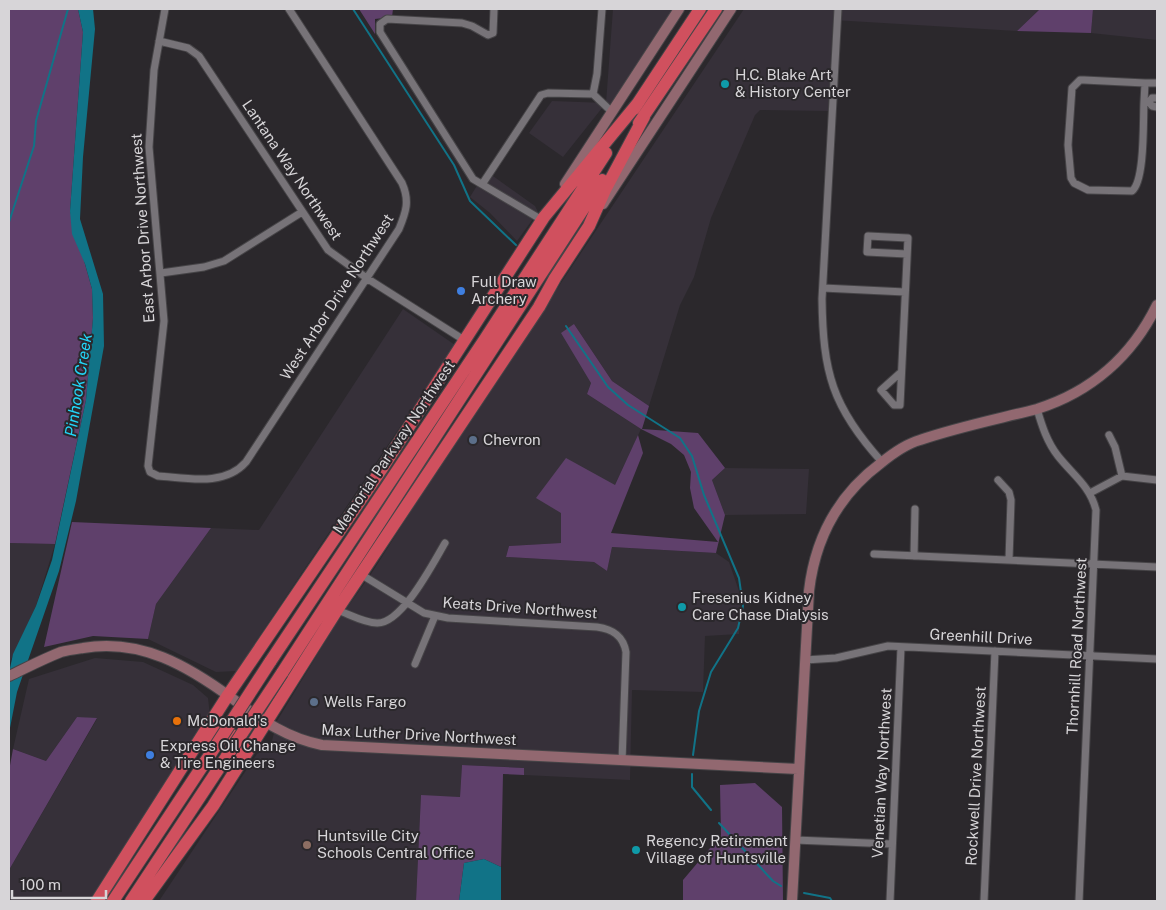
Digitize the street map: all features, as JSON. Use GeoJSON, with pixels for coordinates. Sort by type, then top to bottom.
{"type":"FeatureCollection","features":[{"type":"Feature","properties":{"kind":"highway","name":"Memorial Parkway Northwest"},"geometry":{"type":"LineString","coordinates":[[113,901],[480,347],[700,9]]}},
{"type":"Feature","properties":{"kind":"highway","name":"Memorial Parkway Northwest"},"geometry":{"type":"LineString","coordinates":[[131,901],[228,756],[716,9]]}},
{"type":"Feature","properties":{"kind":"highway"},"geometry":{"type":"LineString","coordinates":[[97,901],[228,695],[382,470],[543,219],[638,103]]}},
{"type":"Feature","properties":{"kind":"highway"},"geometry":{"type":"LineString","coordinates":[[144,901],[267,724],[337,610],[539,307],[555,278],[589,226],[605,190],[644,117]]}},
{"type":"Feature","properties":{"kind":"highway"},"geometry":{"type":"LineString","coordinates":[[383,516],[396,505],[434,456],[448,442]]}},
{"type":"Feature","properties":{"kind":"highway"},"geometry":{"type":"LineString","coordinates":[[258,651],[258,671],[263,679],[270,682],[297,676]]}},
{"type":"Feature","properties":{"kind":"highway"},"geometry":{"type":"LineString","coordinates":[[198,741],[216,732],[228,732],[234,736],[238,745],[239,766]]}},
{"type":"Feature","properties":{"kind":"street","name":"East Arbor Drive Northwest"},"geometry":{"type":"LineString","coordinates":[[154,474],[150,472],[147,460],[163,340],[164,303],[150,173],[150,113],[165,9]]}},
{"type":"Feature","properties":{"kind":"street","name":"West Arbor Drive Northwest"},"geometry":{"type":"LineString","coordinates":[[154,474],[158,476],[220,479],[241,468],[368,278],[399,229],[407,208],[407,194],[381,148],[289,9]]}},
{"type":"Feature","properties":{"kind":"street"},"geometry":{"type":"LineString","coordinates":[[494,9],[493,33],[488,35],[462,23],[387,19],[380,24],[380,32],[473,179],[543,219],[680,9]]}},
{"type":"Feature","properties":{"kind":"street"},"geometry":{"type":"LineString","coordinates":[[592,94],[598,74],[602,9]]}},
{"type":"Feature","properties":{"kind":"street"},"geometry":{"type":"LineString","coordinates":[[589,226],[731,9]]}},
{"type":"Feature","properties":{"kind":"street"},"geometry":{"type":"LineString","coordinates":[[838,9],[823,288],[822,343],[827,372],[836,396],[852,424],[882,462]]}},
{"type":"Feature","properties":{"kind":"street","name":"Lantana Way Northwest"},"geometry":{"type":"LineString","coordinates":[[159,41],[188,48],[199,56],[328,250],[464,340]]}},
{"type":"Feature","properties":{"kind":"street"},"geometry":{"type":"LineString","coordinates":[[1145,82],[1146,102],[1140,174],[1136,188],[1132,191],[1088,190],[1074,183],[1071,178],[1068,145],[1072,88],[1080,80],[1145,82],[1156,83]]}},
{"type":"Feature","properties":{"kind":"street"},"geometry":{"type":"LineString","coordinates":[[483,183],[541,95],[548,92],[592,94],[612,112]]}},
{"type":"Feature","properties":{"kind":"street"},"geometry":{"type":"LineString","coordinates":[[1146,102],[1152,98],[1157,98]]}},
{"type":"Feature","properties":{"kind":"street"},"geometry":{"type":"LineString","coordinates":[[1146,102],[1157,107]]}},
{"type":"Feature","properties":{"kind":"street"},"geometry":{"type":"LineString","coordinates":[[162,273],[204,267],[224,261],[302,212]]}},
{"type":"Feature","properties":{"kind":"street"},"geometry":{"type":"LineString","coordinates":[[900,374],[908,238],[868,236],[867,252],[907,254]]}},
{"type":"Feature","properties":{"kind":"street"},"geometry":{"type":"LineString","coordinates":[[823,288],[905,292]]}},
{"type":"Feature","properties":{"kind":"street"},"geometry":{"type":"LineString","coordinates":[[792,901],[798,769],[811,572],[819,544],[834,514],[853,486],[882,462],[918,440],[1053,404],[1085,387],[1114,365],[1137,340],[1157,306]]}},
{"type":"Feature","properties":{"kind":"street","name":"Thornhill Road Northwest"},"geometry":{"type":"LineString","coordinates":[[1037,409],[1048,442],[1090,493],[1096,510],[1079,901]]}},
{"type":"Feature","properties":{"kind":"street"},"geometry":{"type":"LineString","coordinates":[[1109,435],[1115,447],[1122,476]]}},
{"type":"Feature","properties":{"kind":"street"},"geometry":{"type":"LineString","coordinates":[[1090,493],[1122,476],[1157,480]]}},
{"type":"Feature","properties":{"kind":"street"},"geometry":{"type":"LineString","coordinates":[[998,480],[1009,492],[1011,500],[1009,560]]}},
{"type":"Feature","properties":{"kind":"street"},"geometry":{"type":"LineString","coordinates":[[914,556],[915,509]]}},
{"type":"Feature","properties":{"kind":"street"},"geometry":{"type":"LineString","coordinates":[[337,610],[378,624],[386,621],[409,603],[445,543]]}},
{"type":"Feature","properties":{"kind":"street"},"geometry":{"type":"LineString","coordinates":[[874,554],[1157,566]]}},
{"type":"Feature","properties":{"kind":"street","name":"Keats Drive Northwest"},"geometry":{"type":"LineString","coordinates":[[362,575],[424,613],[435,616],[470,620],[597,627],[615,633],[625,644],[626,652],[622,761]]}},
{"type":"Feature","properties":{"kind":"street"},"geometry":{"type":"LineString","coordinates":[[415,664],[435,616]]}},
{"type":"Feature","properties":{"kind":"street","name":"Max Luther Drive Northwest"},"geometry":{"type":"LineString","coordinates":[[9,676],[62,652],[93,646],[122,646],[140,649],[174,661],[228,695],[267,724],[291,737],[322,746],[798,769]]}},
{"type":"Feature","properties":{"kind":"street","name":"Greenhill Drive"},"geometry":{"type":"LineString","coordinates":[[805,660],[836,658],[877,648],[902,647],[1157,659]]}},
{"type":"Feature","properties":{"kind":"street","name":"Venetian Way Northwest"},"geometry":{"type":"LineString","coordinates":[[890,901],[902,647]]}},
{"type":"Feature","properties":{"kind":"street","name":"Rockwell Drive Northwest"},"geometry":{"type":"LineString","coordinates":[[984,901],[995,651]]}},
{"type":"Feature","properties":{"kind":"street"},"geometry":{"type":"LineString","coordinates":[[795,840],[892,844]]}},
{"type":"Feature","properties":{"kind":"shaded area"},"geometry":{"type":"Polygon","coordinates":[[[9,9],[78,9],[83,32],[70,211],[92,289],[93,318],[86,400],[55,544],[9,543],[9,9]]]}},
{"type":"Feature","properties":{"kind":"shaded area"},"geometry":{"type":"Polygon","coordinates":[[[359,9],[393,9],[392,17],[375,19],[375,34],[359,9]]]}},
{"type":"Feature","properties":{"kind":"shaded area"},"geometry":{"type":"Polygon","coordinates":[[[613,9],[675,9],[613,104],[606,103],[613,9]]]}},
{"type":"Feature","properties":{"kind":"shaded area"},"geometry":{"type":"Polygon","coordinates":[[[744,9],[1040,9],[1017,31],[833,20],[828,111],[760,110],[755,115],[711,218],[694,277],[680,305],[649,406],[612,381],[574,324],[591,383],[587,394],[641,429],[615,485],[561,513],[561,543],[509,546],[506,557],[594,562],[607,571],[612,547],[716,553],[729,562],[741,597],[739,634],[705,636],[703,692],[632,690],[630,780],[524,775],[524,768],[462,765],[460,797],[421,796],[416,901],[159,901],[257,754],[271,745],[277,721],[337,622],[371,574],[462,431],[744,9]]]}},
{"type":"Feature","properties":{"kind":"shaded area"},"geometry":{"type":"Polygon","coordinates":[[[1040,9],[1093,9],[1091,33],[1017,31],[1040,9]]]}},
{"type":"Feature","properties":{"kind":"shaded area"},"geometry":{"type":"Polygon","coordinates":[[[1093,9],[1157,9],[1157,40],[1091,33],[1093,9]]]}},
{"type":"Feature","properties":{"kind":"shaded area"},"geometry":{"type":"Polygon","coordinates":[[[552,101],[606,103],[563,157],[529,133],[552,101]]]}},
{"type":"Feature","properties":{"kind":"shaded area"},"geometry":{"type":"Polygon","coordinates":[[[486,171],[535,206],[538,212],[517,241],[490,213],[470,197],[486,171]]]}},
{"type":"Feature","properties":{"kind":"shaded area"},"geometry":{"type":"Polygon","coordinates":[[[403,309],[455,345],[236,671],[216,672],[148,639],[156,604],[211,528],[259,530],[403,309]]]}},
{"type":"Feature","properties":{"kind":"shaded area"},"geometry":{"type":"Polygon","coordinates":[[[574,324],[612,381],[649,406],[642,429],[698,433],[725,468],[712,480],[725,515],[716,553],[612,547],[607,571],[594,562],[506,557],[509,546],[561,543],[561,513],[536,498],[566,458],[615,485],[638,435],[643,453],[611,533],[718,542],[694,508],[690,488],[691,472],[684,455],[671,444],[641,429],[587,394],[591,383],[561,333],[574,324]]]}},
{"type":"Feature","properties":{"kind":"shaded area"},"geometry":{"type":"Polygon","coordinates":[[[725,468],[809,469],[806,514],[725,515],[712,480],[725,468]]]}},
{"type":"Feature","properties":{"kind":"shaded area"},"geometry":{"type":"Polygon","coordinates":[[[72,522],[211,528],[156,604],[148,639],[93,636],[44,647],[72,522]]]}},
{"type":"Feature","properties":{"kind":"shaded area"},"geometry":{"type":"Polygon","coordinates":[[[9,543],[55,544],[36,606],[9,664],[9,543]]]}},
{"type":"Feature","properties":{"kind":"shaded area"},"geometry":{"type":"Polygon","coordinates":[[[95,658],[143,662],[193,685],[208,698],[210,716],[90,901],[9,901],[9,870],[97,719],[77,717],[46,761],[13,749],[29,679],[95,658]]]}},
{"type":"Feature","properties":{"kind":"shaded area"},"geometry":{"type":"Polygon","coordinates":[[[77,717],[97,718],[9,870],[9,771],[13,749],[46,761],[77,717]]]}},
{"type":"Feature","properties":{"kind":"shaded area"},"geometry":{"type":"Polygon","coordinates":[[[462,765],[524,768],[524,775],[503,774],[501,867],[484,859],[464,863],[459,901],[416,901],[421,795],[460,797],[462,765]]]}},
{"type":"Feature","properties":{"kind":"shaded area"},"geometry":{"type":"Polygon","coordinates":[[[755,783],[782,807],[783,901],[683,901],[683,880],[721,835],[720,785],[755,783]]]}},
{"type":"Feature","properties":{"kind":"water"},"geometry":{"type":"Polygon","coordinates":[[[78,9],[93,9],[95,29],[83,157],[80,219],[103,294],[104,346],[76,501],[59,571],[17,692],[9,733],[9,673],[13,654],[36,606],[52,560],[86,400],[93,318],[92,289],[85,264],[72,234],[70,211],[83,32],[78,9]]]}},
{"type":"Feature","properties":{"kind":"water"},"geometry":{"type":"Polygon","coordinates":[[[484,859],[501,867],[501,901],[459,901],[464,863],[484,859]]]}},
{"type":"Feature","properties":{"kind":"waterway"},"geometry":{"type":"LineString","coordinates":[[9,222],[34,146],[36,121],[68,9]]}},
{"type":"Feature","properties":{"kind":"waterway"},"geometry":{"type":"LineString","coordinates":[[353,9],[454,165],[470,201],[516,245]]}},
{"type":"Feature","properties":{"kind":"waterway"},"geometry":{"type":"LineString","coordinates":[[566,326],[608,387],[628,405],[680,438],[692,456],[704,495],[739,578],[743,606],[738,628],[711,672],[699,711],[693,755]]}},
{"type":"Feature","properties":{"kind":"waterway"},"geometry":{"type":"LineString","coordinates":[[692,774],[692,787],[711,810]]}},
{"type":"Feature","properties":{"kind":"waterway"},"geometry":{"type":"LineString","coordinates":[[719,823],[773,881],[781,886]]}},
{"type":"Feature","properties":{"kind":"waterway"},"geometry":{"type":"LineString","coordinates":[[804,893],[830,898],[832,901]]}},
{"type":"Feature","properties":{"kind":"place","name":"H.C. Blake Art & History Center"},"geometry":{"type":"Point","coordinates":[725,84]}},
{"type":"Feature","properties":{"kind":"place","name":"Full Draw Archery"},"geometry":{"type":"Point","coordinates":[461,291]}},
{"type":"Feature","properties":{"kind":"place","name":"Chevron"},"geometry":{"type":"Point","coordinates":[473,440]}},
{"type":"Feature","properties":{"kind":"place","name":"Fresenius Kidney Care Chase Dialysis"},"geometry":{"type":"Point","coordinates":[682,607]}},
{"type":"Feature","properties":{"kind":"place","name":"Wells Fargo"},"geometry":{"type":"Point","coordinates":[314,702]}},
{"type":"Feature","properties":{"kind":"place","name":"McDonald's"},"geometry":{"type":"Point","coordinates":[177,721]}},
{"type":"Feature","properties":{"kind":"place","name":"Express Oil Change & Tire Engineers"},"geometry":{"type":"Point","coordinates":[150,755]}},
{"type":"Feature","properties":{"kind":"place","name":"Huntsville City Schools Central Office"},"geometry":{"type":"Point","coordinates":[307,845]}},
{"type":"Feature","properties":{"kind":"place","name":"Regency Retirement Village of Huntsville"},"geometry":{"type":"Point","coordinates":[636,850]}},
{"type":"Feature","properties":{"kind":"water label","name":"Pinhook Creek"},"geometry":{"type":"Point","coordinates":[78,385]}}]}
